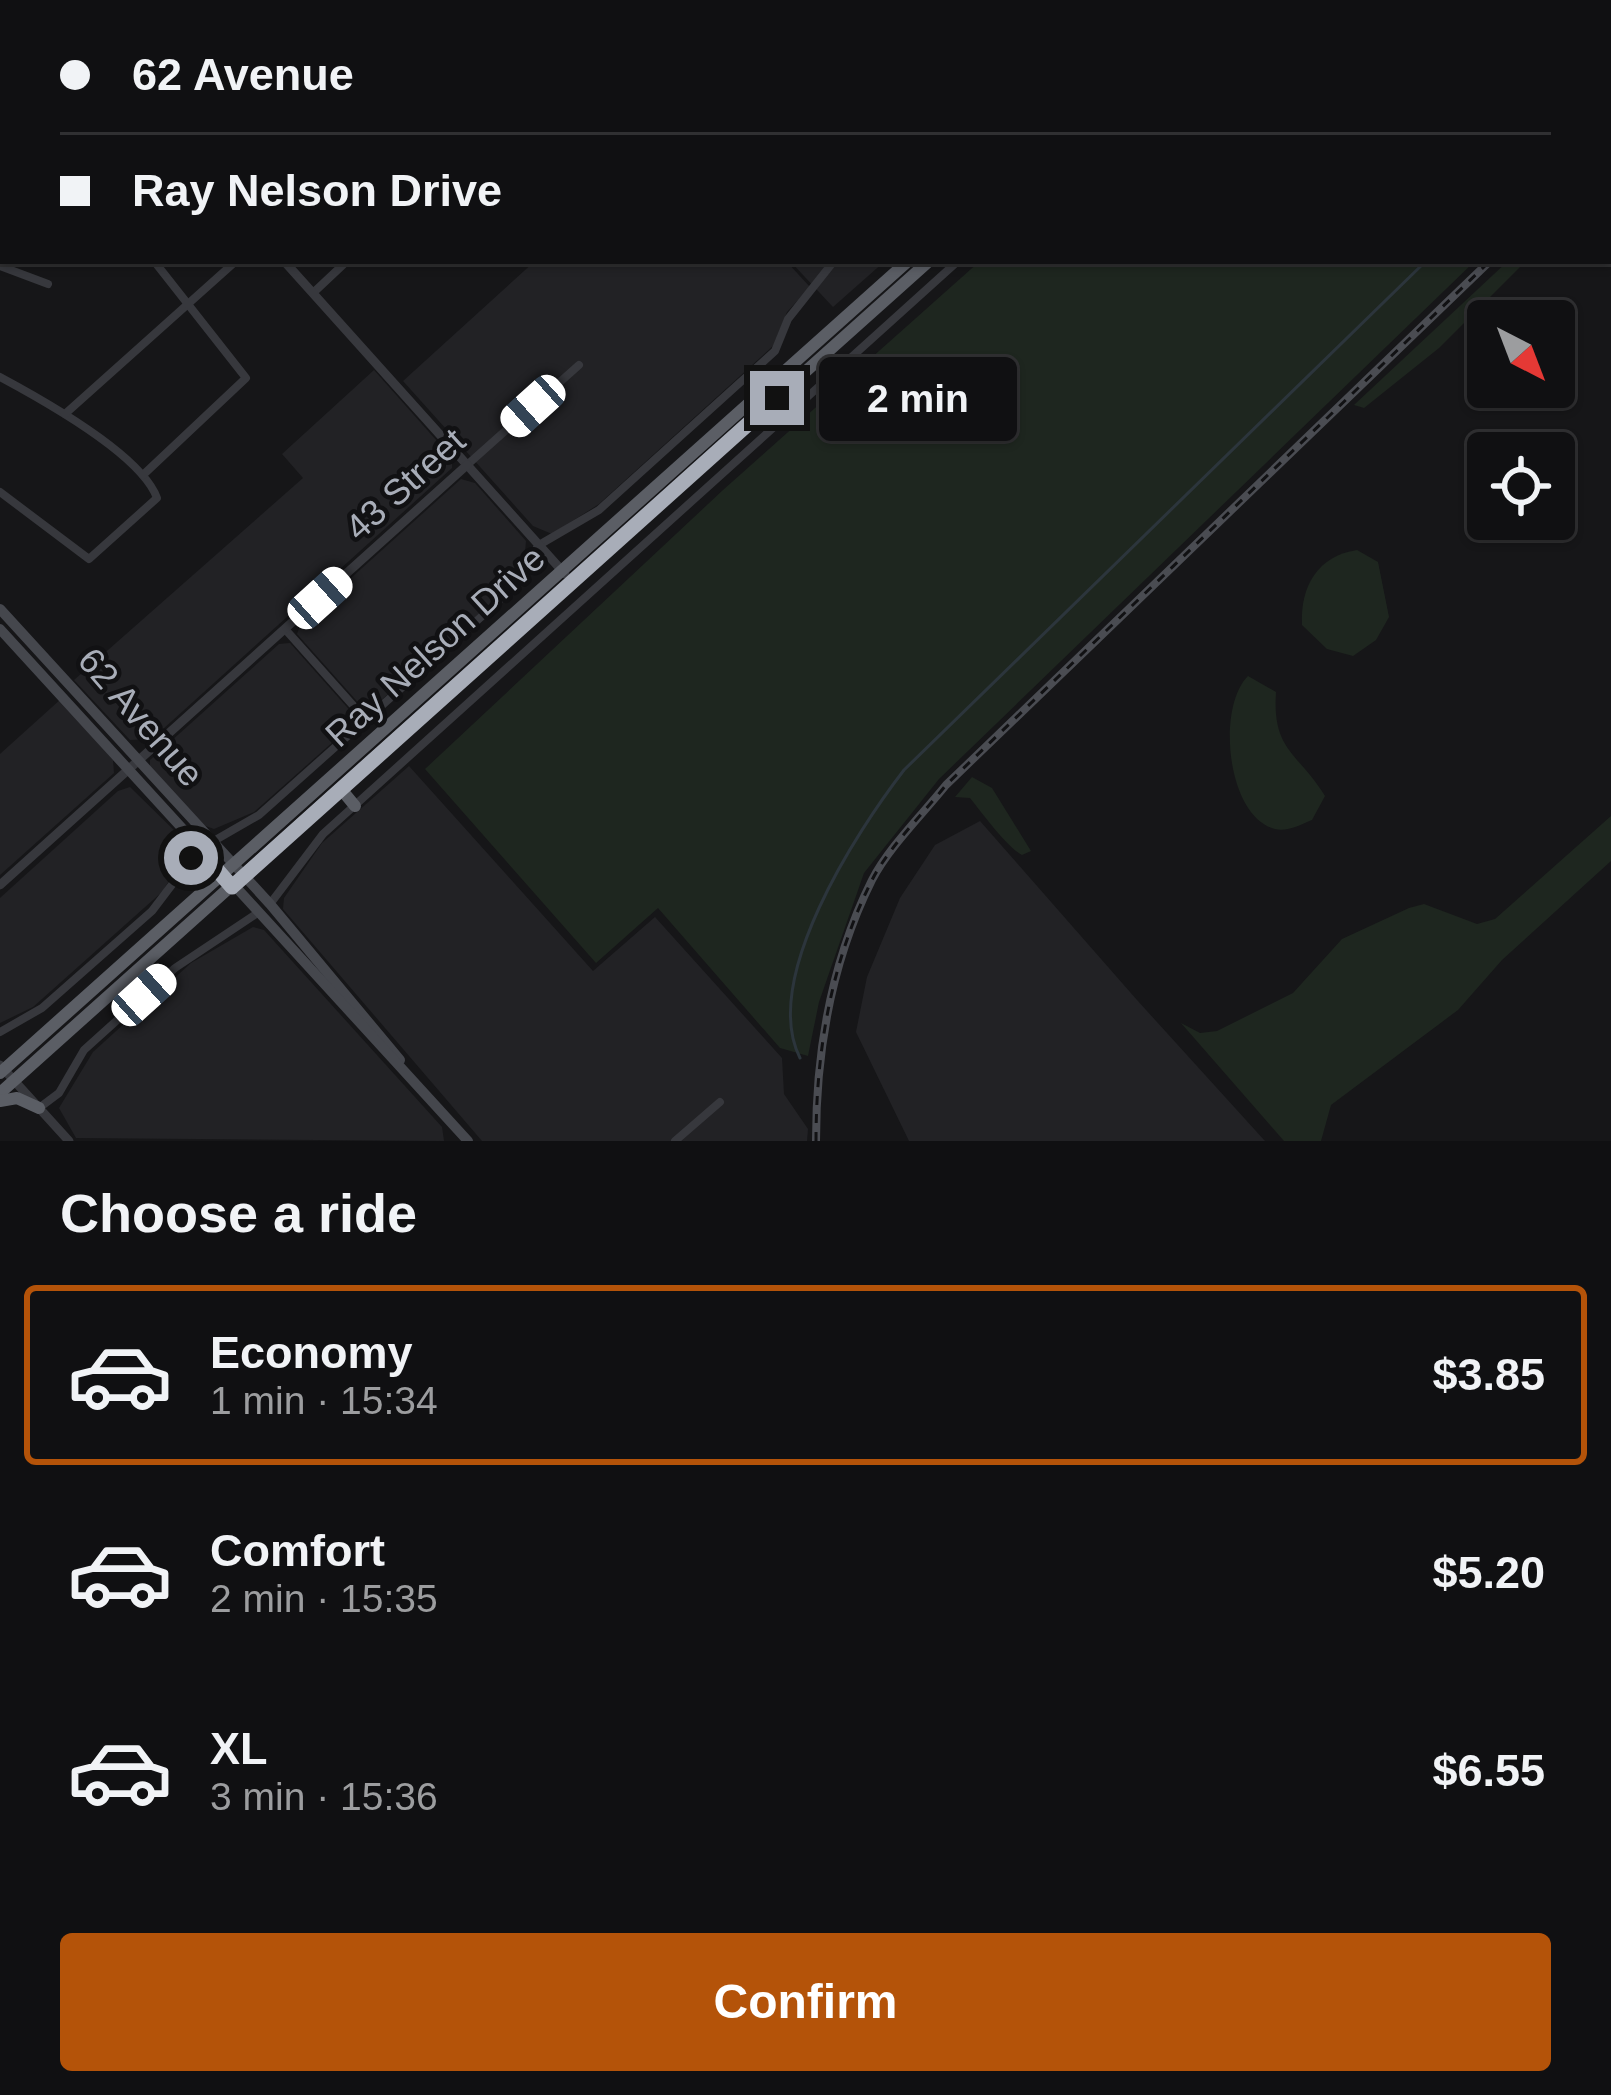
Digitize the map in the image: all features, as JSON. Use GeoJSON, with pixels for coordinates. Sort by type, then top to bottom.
{"type":"FeatureCollection","features":[{"type":"Feature","properties":{"kind":"highway","name":"Ray Nelson Drive"},"geometry":{"type":"LineString","coordinates":[[227,881],[244,877],[341,789],[905,264]]}},
{"type":"Feature","properties":{"kind":"highway","name":"Ray Nelson Drive"},"geometry":{"type":"LineString","coordinates":[[0,1097],[5,1072],[227,881],[234,865],[926,264]]}},
{"type":"Feature","properties":{"kind":"highway"},"geometry":{"type":"LineString","coordinates":[[341,789],[355,806]]}},
{"type":"Feature","properties":{"kind":"highway"},"geometry":{"type":"LineString","coordinates":[[0,1097],[17,1098],[39,1108]]}},
{"type":"Feature","properties":{"kind":"main road","name":"62 Avenue"},"geometry":{"type":"LineString","coordinates":[[0,609],[227,881],[420,1087]]}},
{"type":"Feature","properties":{"kind":"main road","name":"62 Avenue"},"geometry":{"type":"LineString","coordinates":[[0,629],[270,904],[464,1140]]}},
{"type":"Feature","properties":{"kind":"street"},"geometry":{"type":"LineString","coordinates":[[142,475],[246,377],[156,264]]}},
{"type":"Feature","properties":{"kind":"street"},"geometry":{"type":"LineString","coordinates":[[65,414],[232,264]]}},
{"type":"Feature","properties":{"kind":"street"},"geometry":{"type":"LineString","coordinates":[[287,264],[567,577]]}},
{"type":"Feature","properties":{"kind":"street"},"geometry":{"type":"LineString","coordinates":[[313,293],[344,264]]}},
{"type":"Feature","properties":{"kind":"street"},"geometry":{"type":"LineString","coordinates":[[212,842],[260,815],[505,595],[539,545],[599,510],[775,351],[788,319],[832,264]]}},
{"type":"Feature","properties":{"kind":"street"},"geometry":{"type":"LineString","coordinates":[[270,904],[308,849],[955,264]]}},
{"type":"Feature","properties":{"kind":"street"},"geometry":{"type":"LineString","coordinates":[[0,266],[48,284]]}},
{"type":"Feature","properties":{"kind":"street","name":"43 Street"},"geometry":{"type":"LineString","coordinates":[[0,885],[579,365]]}},
{"type":"Feature","properties":{"kind":"street"},"geometry":{"type":"LineString","coordinates":[[0,377],[65,414],[142,475],[156,492],[154,504],[100,554],[82,557],[0,492]]}},
{"type":"Feature","properties":{"kind":"street"},"geometry":{"type":"LineString","coordinates":[[285,629],[366,720]]}},
{"type":"Feature","properties":{"kind":"street"},"geometry":{"type":"LineString","coordinates":[[0,1032],[36,1013],[152,911],[199,849]]}},
{"type":"Feature","properties":{"kind":"street"},"geometry":{"type":"LineString","coordinates":[[39,1108],[58,1093],[84,1050],[175,968],[256,914]]}},
{"type":"Feature","properties":{"kind":"street"},"geometry":{"type":"LineString","coordinates":[[5,1072],[69,1141]]}},
{"type":"Feature","properties":{"kind":"street"},"geometry":{"type":"LineString","coordinates":[[675,1141],[721,1102]]}},
{"type":"Feature","properties":{"kind":"shaded area"},"geometry":{"type":"Polygon","coordinates":[[[532,264],[789,264],[810,287],[787,312],[773,346],[599,504],[552,534],[533,526],[403,381],[532,264]]]}},
{"type":"Feature","properties":{"kind":"shaded area"},"geometry":{"type":"Polygon","coordinates":[[[793,264],[882,264],[833,307],[793,264]]]}},
{"type":"Feature","properties":{"kind":"shaded area"},"geometry":{"type":"Polygon","coordinates":[[[977,264],[1472,264],[939,779],[864,873],[819,1002],[808,1056],[780,1048],[658,908],[596,963],[425,769],[723,490],[977,264]]]}},
{"type":"Feature","properties":{"kind":"shaded area"},"geometry":{"type":"Polygon","coordinates":[[[1505,264],[1523,264],[1487,300],[1467,300],[1467,320],[1364,408],[1354,405],[1505,264]]]}},
{"type":"Feature","properties":{"kind":"shaded area"},"geometry":{"type":"Polygon","coordinates":[[[374,370],[452,458],[452,468],[152,739],[130,740],[74,680],[303,478],[282,454],[374,370]]]}},
{"type":"Feature","properties":{"kind":"shaded area"},"geometry":{"type":"Polygon","coordinates":[[[461,479],[475,483],[526,541],[525,552],[506,591],[371,709],[363,708],[297,634],[301,623],[461,479]]]}},
{"type":"Feature","properties":{"kind":"shaded area"},"geometry":{"type":"Polygon","coordinates":[[[1357,550],[1378,562],[1389,617],[1376,640],[1353,656],[1327,649],[1302,625],[1302,611],[1308,586],[1322,566],[1357,550]]]}},
{"type":"Feature","properties":{"kind":"shaded area"},"geometry":{"type":"Polygon","coordinates":[[[290,643],[354,715],[352,725],[254,812],[214,829],[203,825],[150,768],[150,760],[279,644],[290,643]]]}},
{"type":"Feature","properties":{"kind":"shaded area"},"geometry":{"type":"Polygon","coordinates":[[[1248,676],[1276,692],[1283,739],[1325,796],[1312,820],[1294,828],[1275,829],[1259,820],[1237,784],[1232,712],[1248,676]]]}},
{"type":"Feature","properties":{"kind":"shaded area"},"geometry":{"type":"Polygon","coordinates":[[[61,699],[113,760],[114,773],[0,875],[0,754],[61,699]]]}},
{"type":"Feature","properties":{"kind":"shaded area"},"geometry":{"type":"Polygon","coordinates":[[[409,766],[593,971],[655,917],[782,1058],[784,1094],[808,1129],[807,1141],[482,1141],[283,909],[284,898],[322,843],[409,766]]]}},
{"type":"Feature","properties":{"kind":"shaded area"},"geometry":{"type":"Polygon","coordinates":[[[972,777],[992,788],[1031,851],[1022,855],[1016,851],[970,798],[955,797],[972,777]]]}},
{"type":"Feature","properties":{"kind":"shaded area"},"geometry":{"type":"Polygon","coordinates":[[[130,787],[184,840],[184,854],[163,891],[33,1007],[0,1023],[0,898],[118,791],[130,787]]]}},
{"type":"Feature","properties":{"kind":"shaded area"},"geometry":{"type":"Polygon","coordinates":[[[1611,816],[1611,861],[1502,960],[1458,1010],[1331,1105],[1321,1141],[1284,1141],[1181,1023],[1200,1033],[1217,1031],[1293,993],[1342,939],[1409,908],[1424,904],[1477,924],[1495,919],[1611,816]]]}},
{"type":"Feature","properties":{"kind":"shaded area"},"geometry":{"type":"Polygon","coordinates":[[[980,821],[1265,1141],[909,1141],[856,1032],[867,977],[900,898],[935,845],[980,821]]]}},
{"type":"Feature","properties":{"kind":"shaded area"},"geometry":{"type":"Polygon","coordinates":[[[253,927],[264,930],[442,1127],[444,1141],[76,1138],[59,1108],[93,1052],[191,963],[253,927]]]}},
{"type":"Feature","properties":{"kind":"waterway"},"geometry":{"type":"LineString","coordinates":[[800,1058],[791,1025],[793,988],[803,948],[840,867],[904,770],[1423,264]]}},
{"type":"Feature","properties":{"kind":"railway"},"geometry":{"type":"LineString","coordinates":[[816,1141],[823,1040],[836,975],[872,880],[897,843],[946,785],[1487,264]]}},
{"type":"Feature","properties":{"kind":"route"},"geometry":{"type":"LineString","coordinates":[[191,858],[199,849],[232,887],[777,398]]}}]}
